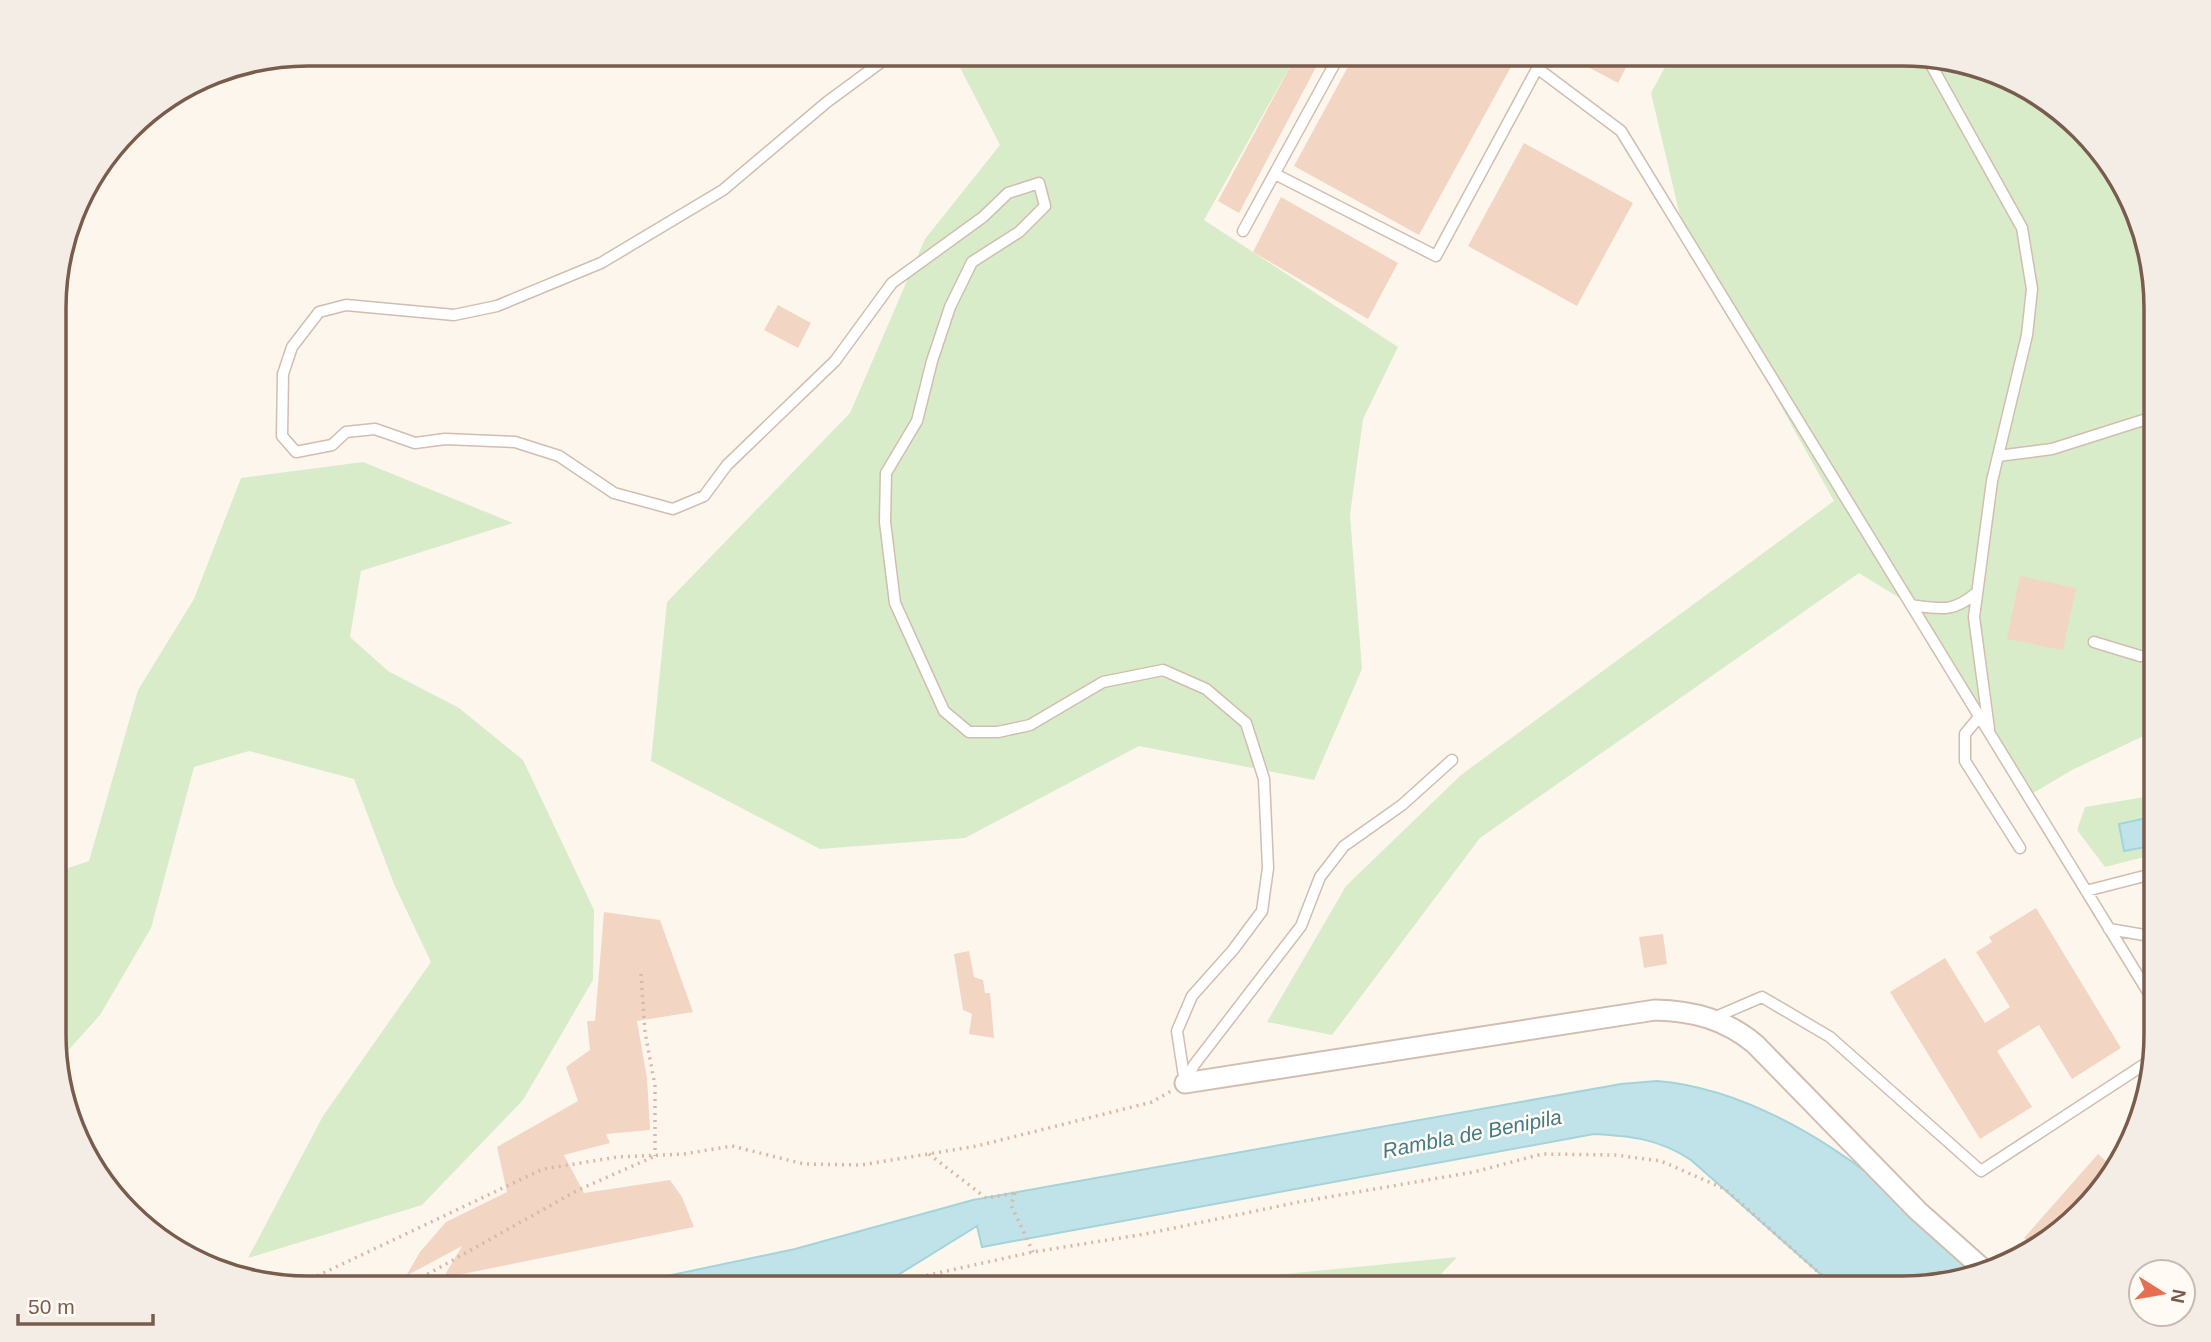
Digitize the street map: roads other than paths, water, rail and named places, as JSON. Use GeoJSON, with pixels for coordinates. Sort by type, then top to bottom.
{"type":"FeatureCollection","features":[{"type":"Feature","properties":{"kind":"street"},"geometry":{"type":"LineString","coordinates":[[1185,1083],[1655,1010],[1681,1011],[1712,1018],[1739,1031],[1755,1044],[1918,1210],[1977,1264]]}},
{"type":"Feature","properties":{"kind":"lane"},"geometry":{"type":"LineString","coordinates":[[1243,231],[1333,66]]}},
{"type":"Feature","properties":{"kind":"lane"},"geometry":{"type":"LineString","coordinates":[[875,67],[827,102],[723,190],[601,263],[497,306],[454,315],[346,306],[319,312],[292,347],[283,374],[282,436],[296,452],[332,446],[346,432],[375,429],[415,443],[445,439],[515,442],[559,456],[614,493],[673,509],[704,496],[727,465],[835,360],[892,283],[983,217],[1008,193],[1039,183],[1045,205],[1019,232],[972,262],[946,318],[917,421],[886,472],[885,522],[895,603],[944,711],[969,732],[998,732],[1030,725],[1103,682],[1163,670],[1206,689],[1246,723],[1264,779],[1268,868],[1262,911],[1233,950],[1192,996],[1177,1031],[1185,1083]]}},
{"type":"Feature","properties":{"kind":"lane"},"geometry":{"type":"LineString","coordinates":[[1275,174],[1436,256],[1537,68],[1621,131],[2144,986]]}},
{"type":"Feature","properties":{"kind":"lane"},"geometry":{"type":"LineString","coordinates":[[1933,69],[2022,228],[2032,289],[2027,335],[1998,456],[1973,617],[1990,734]]}},
{"type":"Feature","properties":{"kind":"lane"},"geometry":{"type":"LineString","coordinates":[[1998,456],[2052,449],[2144,420]]}},
{"type":"Feature","properties":{"kind":"lane"},"geometry":{"type":"LineString","coordinates":[[1911,605],[1942,610],[1963,605],[1977,592]]}},
{"type":"Feature","properties":{"kind":"lane"},"geometry":{"type":"LineString","coordinates":[[2094,642],[2144,656]]}},
{"type":"Feature","properties":{"kind":"lane"},"geometry":{"type":"LineString","coordinates":[[1979,717],[1965,734],[1965,761],[2020,848]]}},
{"type":"Feature","properties":{"kind":"lane"},"geometry":{"type":"LineString","coordinates":[[1185,1083],[1194,1065],[1301,926],[1320,877],[1344,846],[1402,806],[1452,760]]}},
{"type":"Feature","properties":{"kind":"lane"},"geometry":{"type":"LineString","coordinates":[[2086,891],[2144,876]]}},
{"type":"Feature","properties":{"kind":"lane"},"geometry":{"type":"LineString","coordinates":[[2109,929],[2144,935]]}},
{"type":"Feature","properties":{"kind":"lane"},"geometry":{"type":"LineString","coordinates":[[1712,1018],[1762,997],[1830,1037],[1982,1171],[2142,1066]]}},
{"type":"Feature","properties":{"kind":"water"},"geometry":{"type":"Polygon","coordinates":[[[2144,819],[2144,847],[2124,851],[2119,824],[2144,819]]]}},
{"type":"Feature","properties":{"kind":"water","name":"Rambla de Benipila"},"geometry":{"type":"Polygon","coordinates":[[[1657,1081],[1703,1089],[1747,1103],[1791,1124],[1873,1177],[1977,1264],[1919,1275],[1821,1275],[1691,1160],[1668,1147],[1645,1140],[1594,1134],[982,1247],[977,1226],[897,1276],[668,1276],[795,1249],[973,1200],[1621,1084],[1657,1081]]]}}]}
